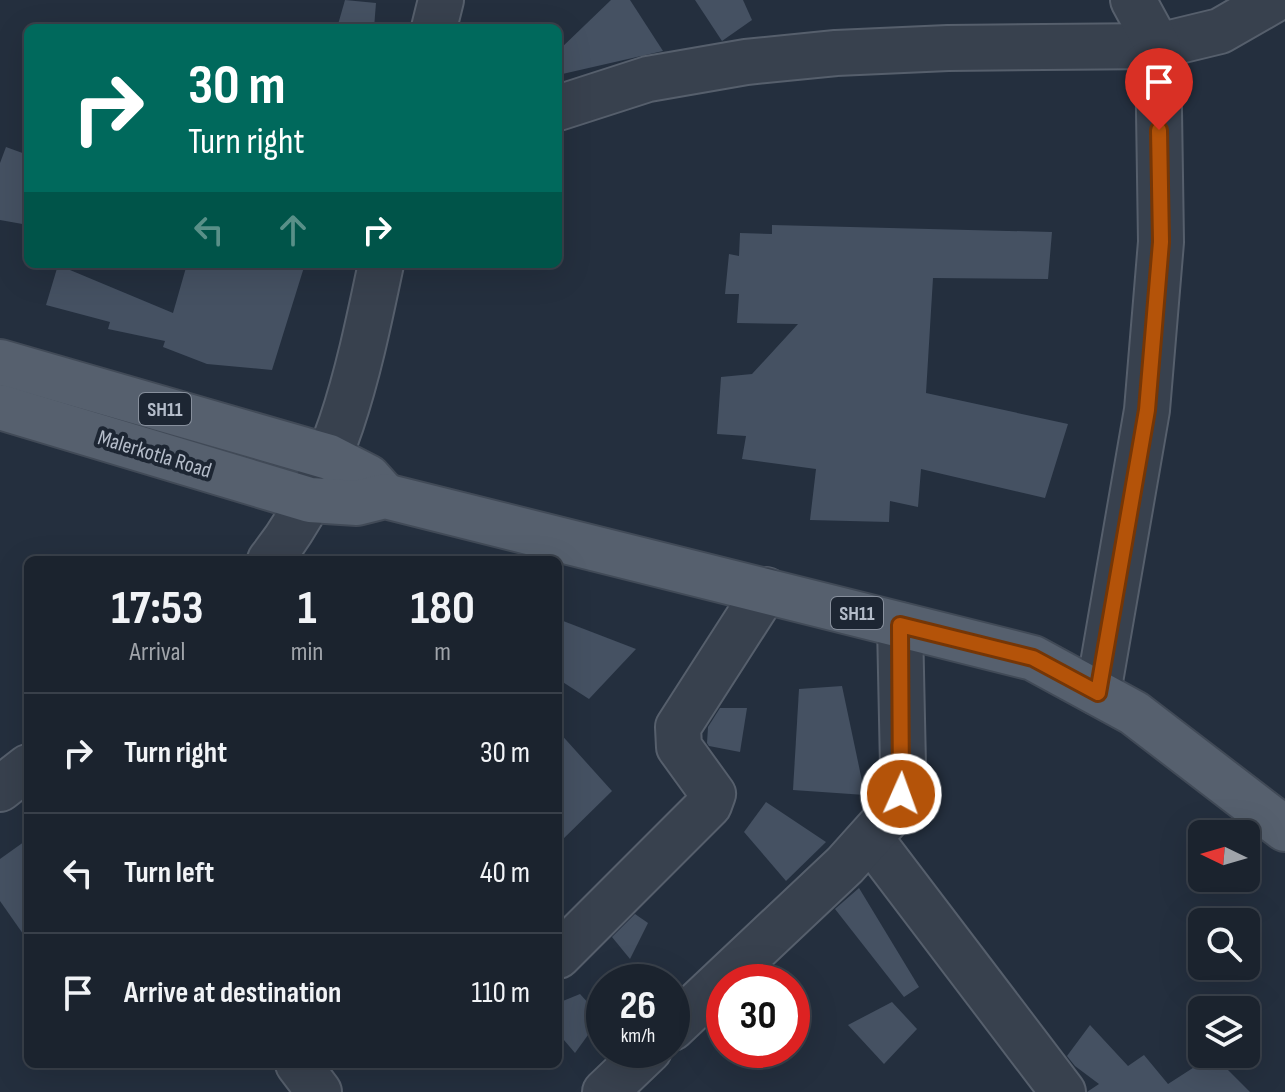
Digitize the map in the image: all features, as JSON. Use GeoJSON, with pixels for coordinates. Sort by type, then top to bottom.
{"type":"FeatureCollection","features":[{"type":"Feature","properties":{"kind":"main road","name":"Malerkotla Road"},"geometry":{"type":"LineString","coordinates":[[0,362],[329,457]]}},
{"type":"Feature","properties":{"kind":"main road","name":"Malerkotla Road"},"geometry":{"type":"LineString","coordinates":[[0,407],[310,500]]}},
{"type":"Feature","properties":{"kind":"main road","name":"SH11"},"geometry":{"type":"LineString","coordinates":[[329,457],[368,477],[385,496]]}},
{"type":"Feature","properties":{"kind":"main road","name":"SH11"},"geometry":{"type":"LineString","coordinates":[[310,500],[357,503],[385,496],[1033,658],[1134,713],[1285,829]]}},
{"type":"Feature","properties":{"kind":"street"},"geometry":{"type":"LineString","coordinates":[[435,24],[441,0]]}},
{"type":"Feature","properties":{"kind":"street"},"geometry":{"type":"LineString","coordinates":[[1098,693],[1147,410],[1161,242],[1158,46],[1133,0]]}},
{"type":"Feature","properties":{"kind":"street"},"geometry":{"type":"LineString","coordinates":[[562,107],[648,79],[746,62],[920,49],[1158,46],[1220,31],[1274,0]]}},
{"type":"Feature","properties":{"kind":"street"},"geometry":{"type":"LineString","coordinates":[[273,556],[293,531],[329,457],[358,372],[380,268]]}},
{"type":"Feature","properties":{"kind":"street"},"geometry":{"type":"LineString","coordinates":[[562,952],[709,805],[713,794],[679,747],[678,727],[766,590]]}},
{"type":"Feature","properties":{"kind":"street"},"geometry":{"type":"LineString","coordinates":[[690,1011],[889,818],[901,794],[900,625]]}},
{"type":"Feature","properties":{"kind":"street"},"geometry":{"type":"LineString","coordinates":[[0,789],[24,770]]}},
{"type":"Feature","properties":{"kind":"street"},"geometry":{"type":"LineString","coordinates":[[870,838],[1063,1092]]}},
{"type":"Feature","properties":{"kind":"street"},"geometry":{"type":"LineString","coordinates":[[301,1068],[319,1092]]}},
{"type":"Feature","properties":{"kind":"street"},"geometry":{"type":"LineString","coordinates":[[605,1092],[630,1068]]}},
{"type":"Feature","properties":{"kind":"building"},"geometry":{"type":"Polygon","coordinates":[[[345,0],[376,3],[374,24],[338,24],[345,0]]]}},
{"type":"Feature","properties":{"kind":"building"},"geometry":{"type":"Polygon","coordinates":[[[611,0],[630,0],[663,51],[562,74],[562,47],[611,0]]]}},
{"type":"Feature","properties":{"kind":"building"},"geometry":{"type":"Polygon","coordinates":[[[695,0],[743,0],[752,20],[722,41],[695,0]]]}},
{"type":"Feature","properties":{"kind":"building"},"geometry":{"type":"Polygon","coordinates":[[[6,147],[24,154],[24,224],[0,220],[0,163],[6,147]]]}},
{"type":"Feature","properties":{"kind":"building"},"geometry":{"type":"Polygon","coordinates":[[[772,225],[1052,232],[1048,279],[933,278],[926,393],[1068,424],[1045,498],[921,469],[918,507],[890,501],[889,522],[810,520],[816,469],[742,459],[746,436],[717,434],[721,377],[752,374],[798,324],[737,323],[739,294],[725,294],[729,254],[739,256],[740,233],[772,234],[772,225]]]}},
{"type":"Feature","properties":{"kind":"building"},"geometry":{"type":"Polygon","coordinates":[[[57,268],[65,268],[173,313],[186,268],[304,268],[272,370],[207,364],[163,347],[165,341],[108,329],[110,322],[46,305],[57,268]]]}},
{"type":"Feature","properties":{"kind":"building"},"geometry":{"type":"Polygon","coordinates":[[[562,621],[636,649],[589,699],[562,682],[562,621]]]}},
{"type":"Feature","properties":{"kind":"building"},"geometry":{"type":"Polygon","coordinates":[[[842,686],[865,795],[793,790],[799,689],[842,686]]]}},
{"type":"Feature","properties":{"kind":"building"},"geometry":{"type":"Polygon","coordinates":[[[720,708],[747,708],[740,752],[707,743],[708,727],[720,708]]]}},
{"type":"Feature","properties":{"kind":"building"},"geometry":{"type":"Polygon","coordinates":[[[562,735],[612,791],[562,840],[562,735]]]}},
{"type":"Feature","properties":{"kind":"building"},"geometry":{"type":"Polygon","coordinates":[[[766,802],[826,842],[786,881],[744,832],[766,802]]]}},
{"type":"Feature","properties":{"kind":"building"},"geometry":{"type":"Polygon","coordinates":[[[24,842],[24,935],[0,901],[0,859],[24,842]]]}},
{"type":"Feature","properties":{"kind":"building"},"geometry":{"type":"Polygon","coordinates":[[[859,888],[919,987],[904,997],[835,909],[859,888]]]}},
{"type":"Feature","properties":{"kind":"building"},"geometry":{"type":"Polygon","coordinates":[[[635,914],[648,923],[630,959],[612,937],[635,914]]]}},
{"type":"Feature","properties":{"kind":"building"},"geometry":{"type":"Polygon","coordinates":[[[580,994],[586,1001],[586,1038],[575,1053],[562,1038],[562,1001],[580,994]]]}},
{"type":"Feature","properties":{"kind":"building"},"geometry":{"type":"Polygon","coordinates":[[[892,1002],[917,1029],[884,1064],[848,1025],[892,1002]]]}},
{"type":"Feature","properties":{"kind":"building"},"geometry":{"type":"Polygon","coordinates":[[[1090,1025],[1128,1066],[1144,1055],[1168,1084],[1193,1068],[1226,1068],[1250,1092],[1087,1092],[1099,1084],[1067,1056],[1090,1025]]]}},
{"type":"Feature","properties":{"kind":"route"},"geometry":{"type":"LineString","coordinates":[[901,794],[900,625],[1033,658],[1098,693],[1147,410],[1161,242],[1159,130]]}}]}
